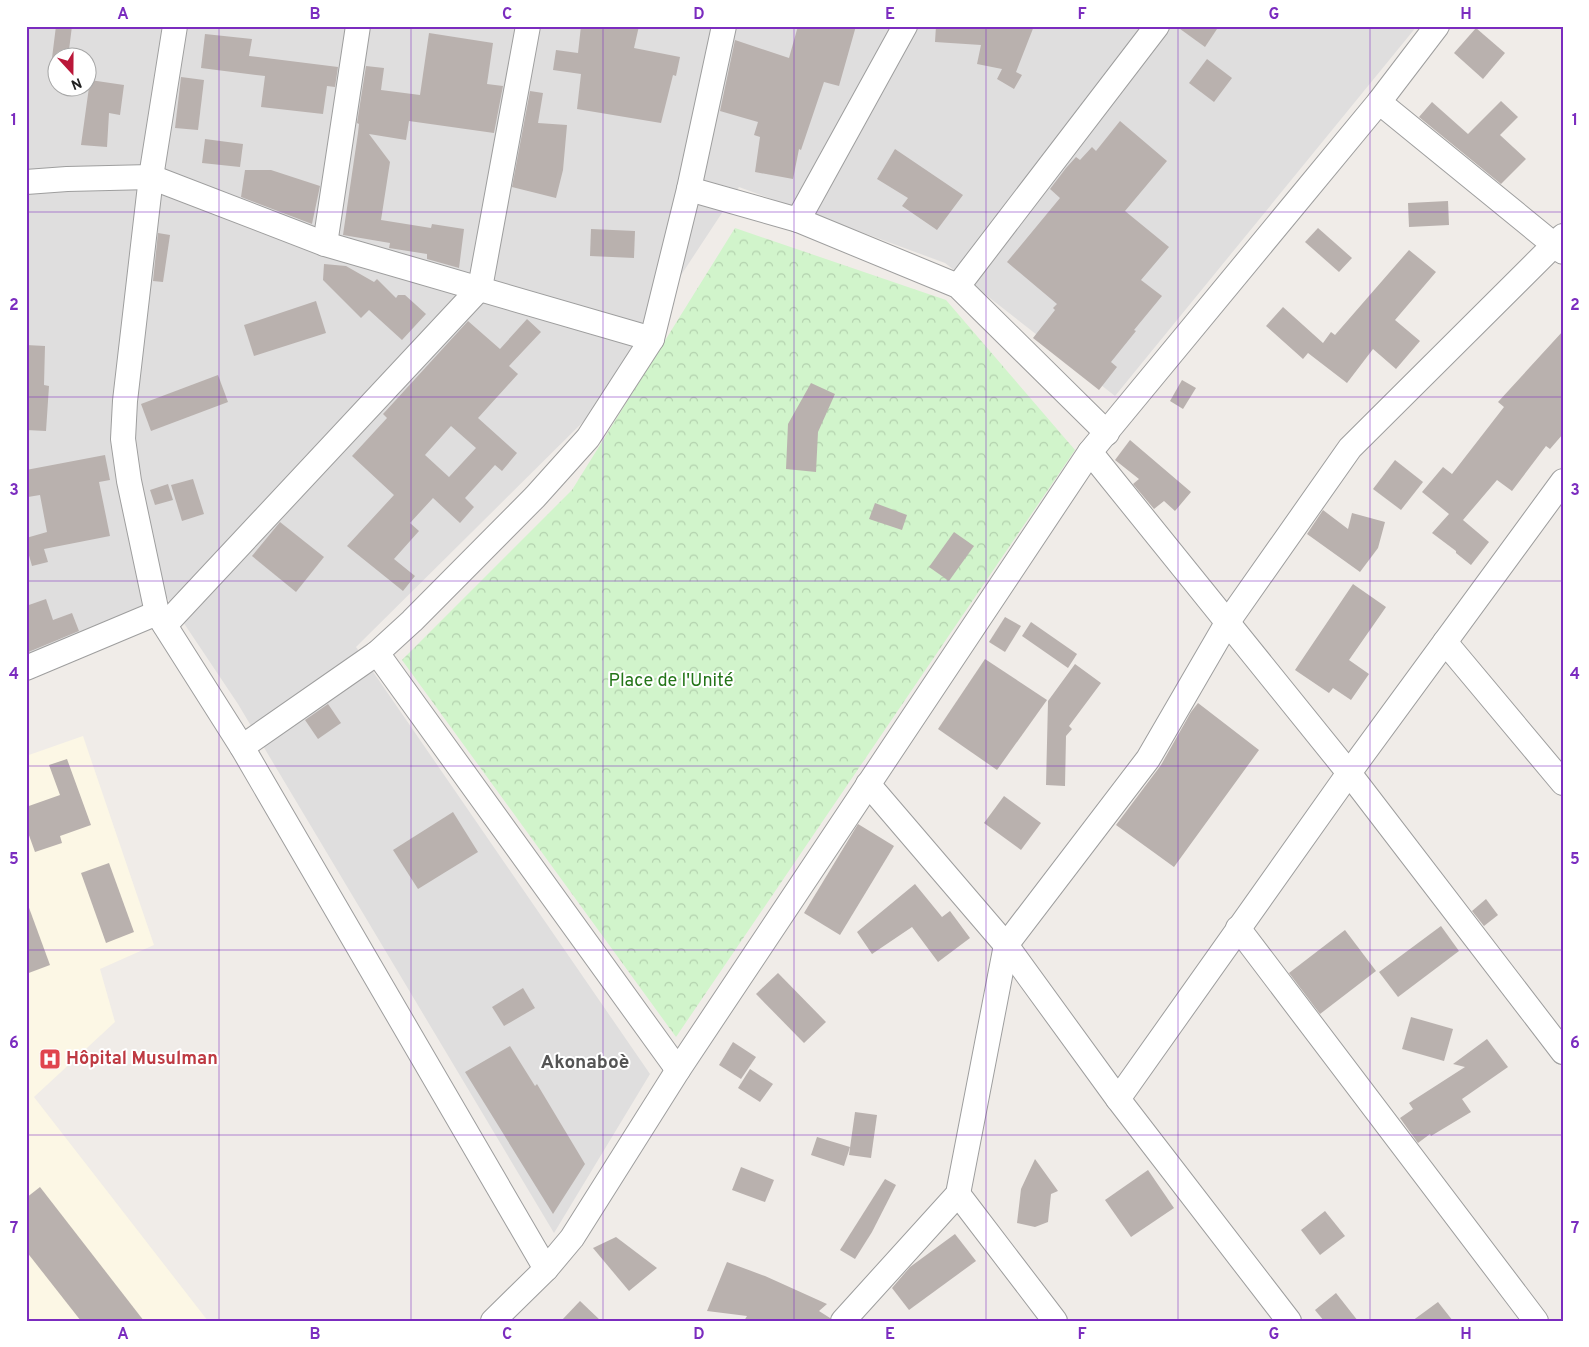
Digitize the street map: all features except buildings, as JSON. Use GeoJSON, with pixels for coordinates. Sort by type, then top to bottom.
{"type":"FeatureCollection","features":[{"type":"Feature","properties":{"kind":"street"},"geometry":{"type":"LineString","coordinates":[[175,26],[151,177],[124,401],[123,439],[129,481],[162,619],[242,747],[546,1269]]}},
{"type":"Feature","properties":{"kind":"street"},"geometry":{"type":"LineString","coordinates":[[325,244],[358,26]]}},
{"type":"Feature","properties":{"kind":"street"},"geometry":{"type":"LineString","coordinates":[[26,668],[162,619],[480,288],[528,26]]}},
{"type":"Feature","properties":{"kind":"street"},"geometry":{"type":"LineString","coordinates":[[242,747],[377,653],[412,621],[535,497],[588,438],[652,339],[689,189],[724,26]]}},
{"type":"Feature","properties":{"kind":"street"},"geometry":{"type":"LineString","coordinates":[[798,220],[905,26]]}},
{"type":"Feature","properties":{"kind":"street"},"geometry":{"type":"LineString","coordinates":[[958,286],[1156,26]]}},
{"type":"Feature","properties":{"kind":"street"},"geometry":{"type":"LineString","coordinates":[[493,1321],[546,1269],[572,1238],[678,1070],[1090,452],[1379,102],[1437,26]]}},
{"type":"Feature","properties":{"kind":"street"},"geometry":{"type":"LineString","coordinates":[[843,1321],[958,1194],[1006,945],[1148,759],[1227,623],[1350,448],[1560,244],[1379,102]]}},
{"type":"Feature","properties":{"kind":"street"},"geometry":{"type":"LineString","coordinates":[[26,182],[66,178],[151,177],[325,244],[652,339]]}},
{"type":"Feature","properties":{"kind":"street"},"geometry":{"type":"LineString","coordinates":[[689,189],[798,220],[958,286],[1107,433]]}},
{"type":"Feature","properties":{"kind":"street"},"geometry":{"type":"LineString","coordinates":[[1090,452],[1349,772],[1563,1052]]}},
{"type":"Feature","properties":{"kind":"street"},"geometry":{"type":"LineString","coordinates":[[1118,1100],[1349,772],[1563,481]]}},
{"type":"Feature","properties":{"kind":"street"},"geometry":{"type":"LineString","coordinates":[[1445,642],[1563,782]]}},
{"type":"Feature","properties":{"kind":"street"},"geometry":{"type":"LineString","coordinates":[[377,653],[678,1070]]}},
{"type":"Feature","properties":{"kind":"street"},"geometry":{"type":"LineString","coordinates":[[868,784],[1006,945],[1118,1100],[1289,1321]]}},
{"type":"Feature","properties":{"kind":"street"},"geometry":{"type":"LineString","coordinates":[[1238,928],[1536,1321]]}},
{"type":"Feature","properties":{"kind":"street"},"geometry":{"type":"LineString","coordinates":[[958,1194],[1055,1321]]}},
{"type":"Feature","properties":{"kind":"shaded area"},"geometry":{"type":"Polygon","coordinates":[[[26,26],[1417,26],[1115,396],[945,263],[739,187],[587,418],[356,647],[650,1074],[554,1233],[238,704],[165,595],[26,658],[26,26]]]}},
{"type":"Feature","properties":{"kind":"shaded area","name":"Hôpital Musulman"},"geometry":{"type":"Polygon","coordinates":[[[83,736],[154,945],[100,969],[115,1022],[34,1097],[208,1321],[26,1321],[26,756],[83,736]]]}},
{"type":"Feature","properties":{"kind":"green space","name":"Place de l'Unité"},"geometry":{"type":"Polygon","coordinates":[[[735,228],[946,300],[1075,450],[676,1037],[402,660],[572,490],[735,228]]]}},
{"type":"Feature","properties":{"kind":"place","name":"Hôpital Musulman"},"geometry":{"type":"Point","coordinates":[50,1059]}},
{"type":"Feature","properties":{"kind":"district","name":"Akonaboè"},"geometry":{"type":"Point","coordinates":[585,1063]}}]}
